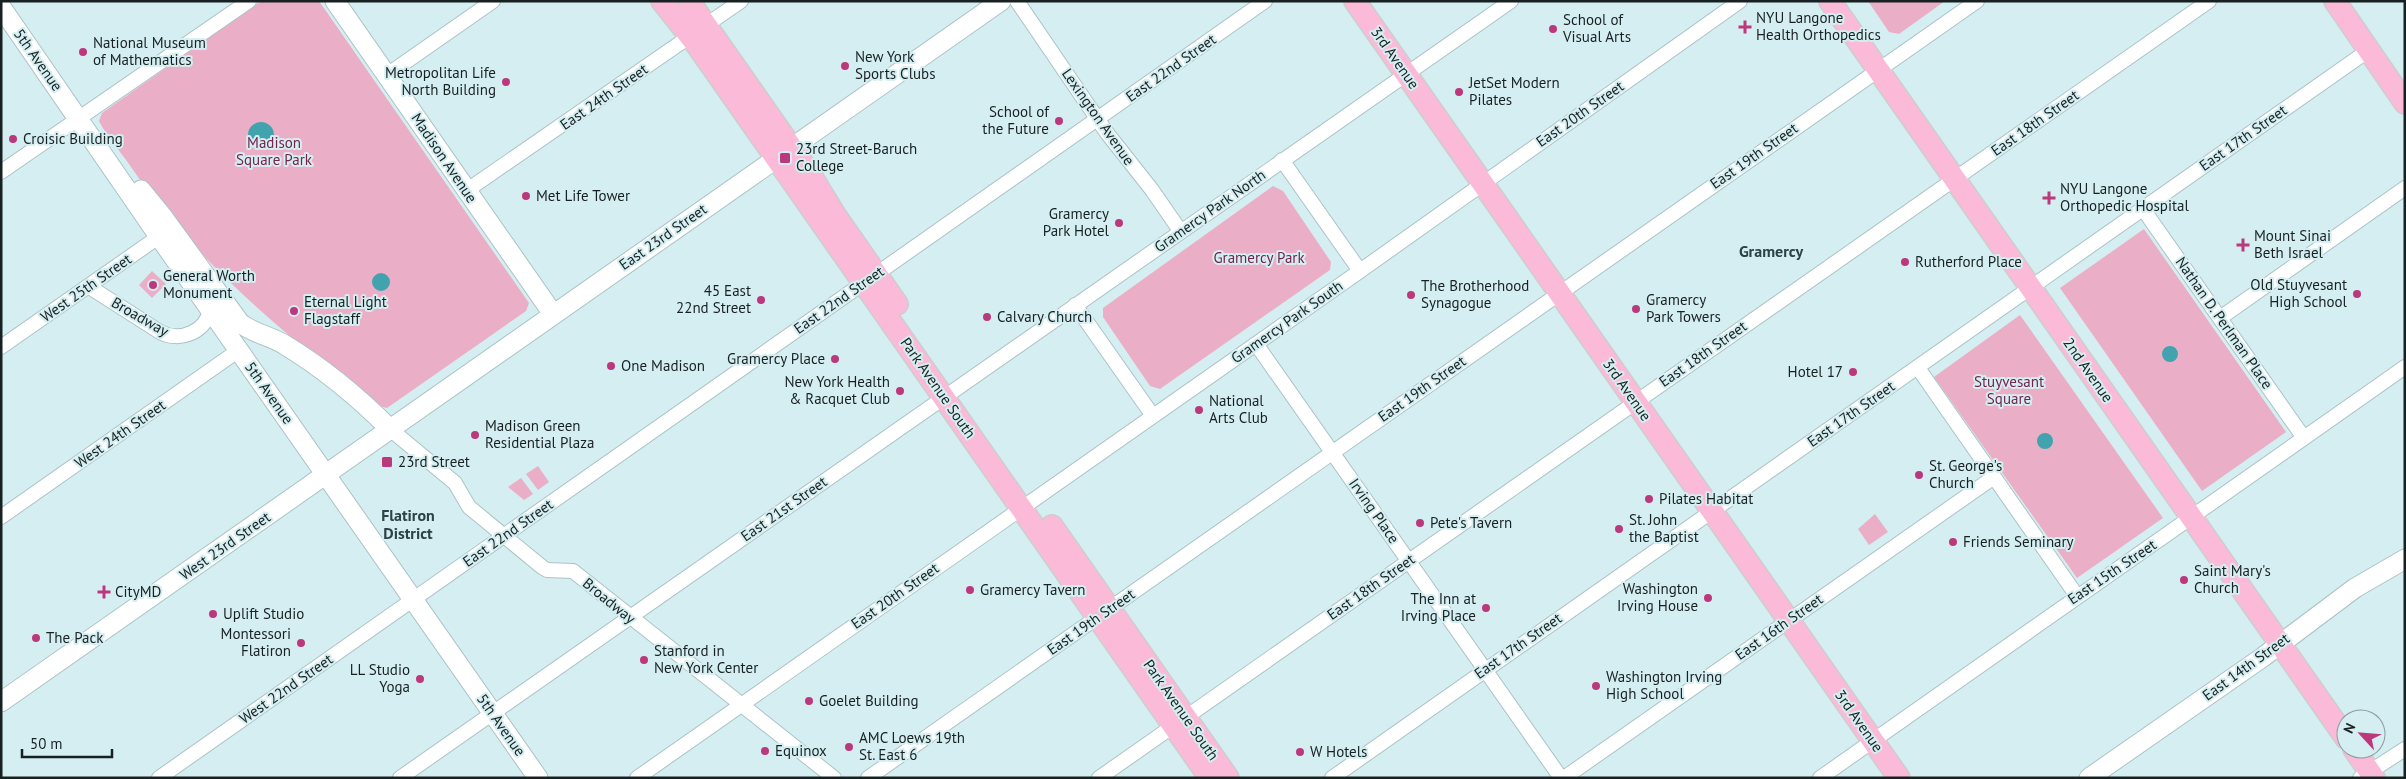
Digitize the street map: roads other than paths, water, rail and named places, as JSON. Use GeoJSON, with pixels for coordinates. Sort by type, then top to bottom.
{"type":"FeatureCollection","features":[{"type":"Feature","properties":{"kind":"main road","name":"Madison Avenue"},"geometry":{"type":"LineString","coordinates":[[335,1],[553,314]]}},
{"type":"Feature","properties":{"kind":"main road","name":"Park Avenue South"},"geometry":{"type":"LineString","coordinates":[[662,1],[698,31],[1179,721],[1228,778]]}},
{"type":"Feature","properties":{"kind":"main road","name":"Park Avenue South"},"geometry":{"type":"LineString","coordinates":[[689,1],[698,31]]}},
{"type":"Feature","properties":{"kind":"main road","name":"East 23rd Street"},"geometry":{"type":"LineString","coordinates":[[326,475],[1002,1]]}},
{"type":"Feature","properties":{"kind":"main road","name":"3rd Avenue"},"geometry":{"type":"LineString","coordinates":[[1355,1],[1899,778]]}},
{"type":"Feature","properties":{"kind":"main road","name":"2nd Avenue"},"geometry":{"type":"LineString","coordinates":[[1830,1],[2336,724]]}},
{"type":"Feature","properties":{"kind":"main road"},"geometry":{"type":"LineString","coordinates":[[2335,1],[2405,103]]}},
{"type":"Feature","properties":{"kind":"main road","name":"5th Avenue"},"geometry":{"type":"LineString","coordinates":[[1,7],[102,152],[165,232],[210,308],[538,778]]}},
{"type":"Feature","properties":{"kind":"main road"},"geometry":{"type":"LineString","coordinates":[[165,232],[240,323],[293,350],[372,411],[390,429]]}},
{"type":"Feature","properties":{"kind":"main road","name":"West 23rd Street"},"geometry":{"type":"LineString","coordinates":[[1,702],[326,475]]}},
{"type":"Feature","properties":{"kind":"main road","name":"East 14th Street"},"geometry":{"type":"LineString","coordinates":[[2088,778],[2280,644],[2355,588],[2405,559]]}},
{"type":"Feature","properties":{"kind":"main road","name":"Park Avenue South"},"geometry":{"type":"LineString","coordinates":[[1179,721],[1210,778]]}},
{"type":"Feature","properties":{"kind":"main road"},"geometry":{"type":"LineString","coordinates":[[2359,759],[2368,776]]}},
{"type":"Feature","properties":{"kind":"street"},"geometry":{"type":"LineString","coordinates":[[1,172],[248,1]]}},
{"type":"Feature","properties":{"kind":"street"},"geometry":{"type":"LineString","coordinates":[[387,75],[493,1]]}},
{"type":"Feature","properties":{"kind":"street","name":"East 24th Street"},"geometry":{"type":"LineString","coordinates":[[466,191],[740,1]]}},
{"type":"Feature","properties":{"kind":"street","name":"Lexington Avenue"},"geometry":{"type":"LineString","coordinates":[[1017,1],[1098,119],[1181,232]]}},
{"type":"Feature","properties":{"kind":"street","name":"East 22nd Street"},"geometry":{"type":"LineString","coordinates":[[413,599],[1266,1]]}},
{"type":"Feature","properties":{"kind":"street"},"geometry":{"type":"LineString","coordinates":[[1406,74],[1511,1]]}},
{"type":"Feature","properties":{"kind":"street","name":"East 20th Street"},"geometry":{"type":"LineString","coordinates":[[1421,228],[1740,1]]}},
{"type":"Feature","properties":{"kind":"street","name":"East 19th Street"},"geometry":{"type":"LineString","coordinates":[[868,778],[1977,1]]}},
{"type":"Feature","properties":{"kind":"street","name":"East 18th Street"},"geometry":{"type":"LineString","coordinates":[[1099,778],[2209,1]]}},
{"type":"Feature","properties":{"kind":"street","name":"East 17th Street"},"geometry":{"type":"LineString","coordinates":[[1332,778],[1484,669],[1918,368],[2369,50]]}},
{"type":"Feature","properties":{"kind":"street","name":"Gramercy Park North"},"geometry":{"type":"LineString","coordinates":[[1075,305],[1406,74]]}},
{"type":"Feature","properties":{"kind":"street"},"geometry":{"type":"LineString","coordinates":[[1282,160],[1360,271]]}},
{"type":"Feature","properties":{"kind":"street"},"geometry":{"type":"LineString","coordinates":[[2220,318],[2405,188]]}},
{"type":"Feature","properties":{"kind":"street","name":"Nathan D. Perlman Place"},"geometry":{"type":"LineString","coordinates":[[2143,209],[2304,438]]}},
{"type":"Feature","properties":{"kind":"street","name":"Gramercy Park South"},"geometry":{"type":"LineString","coordinates":[[1153,416],[1421,228]]}},
{"type":"Feature","properties":{"kind":"street","name":"West 25th Street"},"geometry":{"type":"LineString","coordinates":[[1,347],[165,232]]}},
{"type":"Feature","properties":{"kind":"street","name":"Broadway"},"geometry":{"type":"LineString","coordinates":[[88,286],[160,332],[172,337],[185,335],[198,329],[207,320],[210,308]]}},
{"type":"Feature","properties":{"kind":"street"},"geometry":{"type":"LineString","coordinates":[[1075,305],[1153,416]]}},
{"type":"Feature","properties":{"kind":"street","name":"East 21st Street"},"geometry":{"type":"LineString","coordinates":[[400,778],[1075,305]]}},
{"type":"Feature","properties":{"kind":"street","name":"Irving Place"},"geometry":{"type":"LineString","coordinates":[[1256,344],[1562,778]]}},
{"type":"Feature","properties":{"kind":"street","name":"West 24th Street"},"geometry":{"type":"LineString","coordinates":[[1,517],[239,350]]}},
{"type":"Feature","properties":{"kind":"street","name":"East 15th Street"},"geometry":{"type":"LineString","coordinates":[[1820,778],[2405,367]]}},
{"type":"Feature","properties":{"kind":"street"},"geometry":{"type":"LineString","coordinates":[[1918,368],[2078,596]]}},
{"type":"Feature","properties":{"kind":"street","name":"East 20th Street"},"geometry":{"type":"LineString","coordinates":[[637,778],[1153,416]]}},
{"type":"Feature","properties":{"kind":"street","name":"Broadway"},"geometry":{"type":"LineString","coordinates":[[390,429],[455,483],[469,507],[547,570],[572,571],[834,778]]}},
{"type":"Feature","properties":{"kind":"street","name":"East 16th Street"},"geometry":{"type":"LineString","coordinates":[[1562,778],[1994,477]]}},
{"type":"Feature","properties":{"kind":"street","name":"West 22nd Street"},"geometry":{"type":"LineString","coordinates":[[159,778],[413,599]]}},
{"type":"Feature","properties":{"kind":"street"},"geometry":{"type":"LineString","coordinates":[[2368,776],[2405,749]]}},
{"type":"Feature","properties":{"kind":"water"},"geometry":{"type":"Polygon","coordinates":[[[261,122],[270,126],[274,135],[270,144],[261,148],[252,144],[248,135],[252,126],[261,122]]]}},
{"type":"Feature","properties":{"kind":"water"},"geometry":{"type":"Polygon","coordinates":[[[381,273],[387,276],[390,282],[387,288],[381,291],[375,288],[372,282],[375,276],[381,273]]]}},
{"type":"Feature","properties":{"kind":"water"},"geometry":{"type":"Polygon","coordinates":[[[2170,346],[2176,348],[2178,354],[2176,360],[2170,362],[2164,360],[2162,354],[2164,348],[2170,346]]]}},
{"type":"Feature","properties":{"kind":"water"},"geometry":{"type":"Polygon","coordinates":[[[2045,433],[2051,435],[2053,441],[2051,447],[2045,449],[2039,447],[2037,441],[2039,435],[2045,433]]]}},
{"type":"Feature","properties":{"kind":"place","name":"NYU Langone Health Orthopedics"},"geometry":{"type":"Point","coordinates":[1745,27]}},
{"type":"Feature","properties":{"kind":"place","name":"School of Visual Arts"},"geometry":{"type":"Point","coordinates":[1553,29]}},
{"type":"Feature","properties":{"kind":"place","name":"National Museum of Mathematics"},"geometry":{"type":"Point","coordinates":[83,52]}},
{"type":"Feature","properties":{"kind":"place","name":"New York Sports Clubs"},"geometry":{"type":"Point","coordinates":[845,66]}},
{"type":"Feature","properties":{"kind":"place","name":"Metropolitan Life North Building"},"geometry":{"type":"Point","coordinates":[506,82]}},
{"type":"Feature","properties":{"kind":"place","name":"JetSet Modern Pilates"},"geometry":{"type":"Point","coordinates":[1459,92]}},
{"type":"Feature","properties":{"kind":"place","name":"School of the Future"},"geometry":{"type":"Point","coordinates":[1059,121]}},
{"type":"Feature","properties":{"kind":"place","name":"Croisic Building"},"geometry":{"type":"Point","coordinates":[13,139]}},
{"type":"Feature","properties":{"kind":"place","name":"23rd Street-Baruch College"},"geometry":{"type":"Point","coordinates":[785,158]}},
{"type":"Feature","properties":{"kind":"place","name":"Met Life Tower"},"geometry":{"type":"Point","coordinates":[526,196]}},
{"type":"Feature","properties":{"kind":"place","name":"NYU Langone Orthopedic Hospital"},"geometry":{"type":"Point","coordinates":[2049,198]}},
{"type":"Feature","properties":{"kind":"place","name":"Gramercy Park Hotel"},"geometry":{"type":"Point","coordinates":[1119,223]}},
{"type":"Feature","properties":{"kind":"place","name":"Mount Sinai Beth Israel"},"geometry":{"type":"Point","coordinates":[2243,245]}},
{"type":"Feature","properties":{"kind":"place","name":"Rutherford Place"},"geometry":{"type":"Point","coordinates":[1905,262]}},
{"type":"Feature","properties":{"kind":"place","name":"General Worth Monument"},"geometry":{"type":"Point","coordinates":[153,285]}},
{"type":"Feature","properties":{"kind":"place","name":"Old Stuyvesant High School"},"geometry":{"type":"Point","coordinates":[2357,294]}},
{"type":"Feature","properties":{"kind":"place","name":"The Brotherhood Synagogue"},"geometry":{"type":"Point","coordinates":[1411,295]}},
{"type":"Feature","properties":{"kind":"place","name":"45 East 22nd Street"},"geometry":{"type":"Point","coordinates":[761,300]}},
{"type":"Feature","properties":{"kind":"place","name":"Gramercy Park Towers"},"geometry":{"type":"Point","coordinates":[1636,309]}},
{"type":"Feature","properties":{"kind":"place","name":"Eternal Light Flagstaff"},"geometry":{"type":"Point","coordinates":[294,311]}},
{"type":"Feature","properties":{"kind":"place","name":"Calvary Church"},"geometry":{"type":"Point","coordinates":[987,317]}},
{"type":"Feature","properties":{"kind":"place","name":"Gramercy Place"},"geometry":{"type":"Point","coordinates":[835,359]}},
{"type":"Feature","properties":{"kind":"place","name":"One Madison"},"geometry":{"type":"Point","coordinates":[611,366]}},
{"type":"Feature","properties":{"kind":"place","name":"Hotel 17"},"geometry":{"type":"Point","coordinates":[1853,372]}},
{"type":"Feature","properties":{"kind":"place","name":"New York Health & Racquet Club"},"geometry":{"type":"Point","coordinates":[900,391]}},
{"type":"Feature","properties":{"kind":"place","name":"National Arts Club"},"geometry":{"type":"Point","coordinates":[1199,410]}},
{"type":"Feature","properties":{"kind":"place","name":"Madison Green Residential Plaza"},"geometry":{"type":"Point","coordinates":[475,435]}},
{"type":"Feature","properties":{"kind":"place","name":"23rd Street"},"geometry":{"type":"Point","coordinates":[387,462]}},
{"type":"Feature","properties":{"kind":"place","name":"St. George's Church"},"geometry":{"type":"Point","coordinates":[1919,475]}},
{"type":"Feature","properties":{"kind":"place","name":"Pilates Habitat"},"geometry":{"type":"Point","coordinates":[1649,499]}},
{"type":"Feature","properties":{"kind":"place","name":"Pete's Tavern"},"geometry":{"type":"Point","coordinates":[1420,523]}},
{"type":"Feature","properties":{"kind":"place","name":"St. John the Baptist"},"geometry":{"type":"Point","coordinates":[1619,529]}},
{"type":"Feature","properties":{"kind":"place","name":"Friends Seminary"},"geometry":{"type":"Point","coordinates":[1953,542]}},
{"type":"Feature","properties":{"kind":"place","name":"Saint Mary's Church"},"geometry":{"type":"Point","coordinates":[2184,580]}},
{"type":"Feature","properties":{"kind":"place","name":"Gramercy Tavern"},"geometry":{"type":"Point","coordinates":[970,590]}},
{"type":"Feature","properties":{"kind":"place","name":"CityMD"},"geometry":{"type":"Point","coordinates":[104,592]}},
{"type":"Feature","properties":{"kind":"place","name":"Washington Irving House"},"geometry":{"type":"Point","coordinates":[1708,598]}},
{"type":"Feature","properties":{"kind":"place","name":"The Inn at Irving Place"},"geometry":{"type":"Point","coordinates":[1486,608]}},
{"type":"Feature","properties":{"kind":"place","name":"Uplift Studio"},"geometry":{"type":"Point","coordinates":[213,614]}},
{"type":"Feature","properties":{"kind":"place","name":"The Pack"},"geometry":{"type":"Point","coordinates":[36,638]}},
{"type":"Feature","properties":{"kind":"place","name":"Montessori Flatiron"},"geometry":{"type":"Point","coordinates":[301,643]}},
{"type":"Feature","properties":{"kind":"place","name":"Stanford in New York Center"},"geometry":{"type":"Point","coordinates":[644,660]}},
{"type":"Feature","properties":{"kind":"place","name":"LL Studio Yoga"},"geometry":{"type":"Point","coordinates":[420,679]}},
{"type":"Feature","properties":{"kind":"place","name":"Washington Irving High School"},"geometry":{"type":"Point","coordinates":[1596,686]}},
{"type":"Feature","properties":{"kind":"place","name":"Goelet Building"},"geometry":{"type":"Point","coordinates":[809,701]}},
{"type":"Feature","properties":{"kind":"place","name":"AMC Loews 19th St. East 6"},"geometry":{"type":"Point","coordinates":[849,747]}},
{"type":"Feature","properties":{"kind":"place","name":"Equinox"},"geometry":{"type":"Point","coordinates":[765,751]}},
{"type":"Feature","properties":{"kind":"place","name":"W Hotels"},"geometry":{"type":"Point","coordinates":[1300,752]}},
{"type":"Feature","properties":{"kind":"district","name":"Gramercy"},"geometry":{"type":"Point","coordinates":[1771,251]}},
{"type":"Feature","properties":{"kind":"district","name":"Flatiron District"},"geometry":{"type":"Point","coordinates":[408,524]}},
{"type":"Feature","properties":{"kind":"park label","name":"Madison Square Park"},"geometry":{"type":"Point","coordinates":[274,152]}},
{"type":"Feature","properties":{"kind":"park label","name":"Gramercy Park"},"geometry":{"type":"Point","coordinates":[1259,258]}},
{"type":"Feature","properties":{"kind":"park label","name":"Stuyvesant Square"},"geometry":{"type":"Point","coordinates":[2009,390]}}]}
